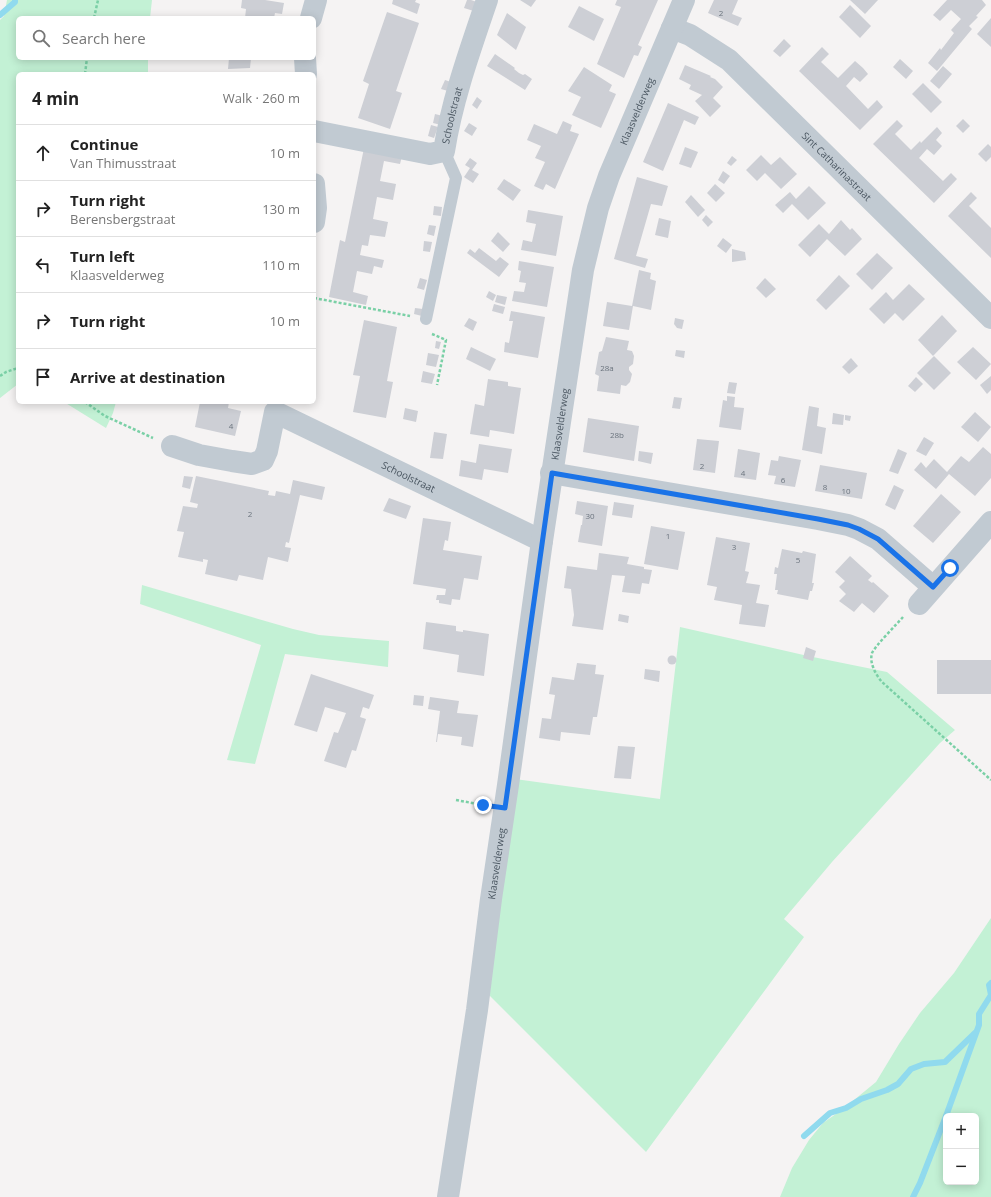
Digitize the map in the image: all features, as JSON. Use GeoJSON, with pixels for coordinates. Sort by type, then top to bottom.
{"type":"FeatureCollection","features":[{"type":"Feature","properties":{"kind":"street"},"geometry":{"type":"LineString","coordinates":[[312,16],[316,0]]}},
{"type":"Feature","properties":{"kind":"street","name":"Schoolstraat"},"geometry":{"type":"LineString","coordinates":[[316,131],[430,154],[444,151],[448,124],[487,0]]}},
{"type":"Feature","properties":{"kind":"street","name":"Klaasvelderweg"},"geometry":{"type":"LineString","coordinates":[[448,1197],[505,808],[542,541],[583,270],[598,208],[609,176],[684,0]]}},
{"type":"Feature","properties":{"kind":"street","name":"Sint Catharinastraat"},"geometry":{"type":"LineString","coordinates":[[672,28],[690,35],[730,60],[991,318]]}},
{"type":"Feature","properties":{"kind":"street"},"geometry":{"type":"LineString","coordinates":[[305,60],[306,72]]}},
{"type":"Feature","properties":{"kind":"street","name":"Schoolstraat"},"geometry":{"type":"LineString","coordinates":[[172,446],[199,455],[252,464],[263,460],[267,451],[276,407],[542,541]]}},
{"type":"Feature","properties":{"kind":"street"},"geometry":{"type":"LineString","coordinates":[[552,473],[848,525],[878,539],[933,587]]}},
{"type":"Feature","properties":{"kind":"street"},"geometry":{"type":"LineString","coordinates":[[919,604],[991,522]]}},
{"type":"Feature","properties":{"kind":"lane"},"geometry":{"type":"LineString","coordinates":[[426,319],[456,178],[444,151]]}},
{"type":"Feature","properties":{"kind":"path"},"geometry":{"type":"LineString","coordinates":[[94,16],[98,0]]}},
{"type":"Feature","properties":{"kind":"path"},"geometry":{"type":"LineString","coordinates":[[85,72],[87,60]]}},
{"type":"Feature","properties":{"kind":"path"},"geometry":{"type":"LineString","coordinates":[[316,298],[426,319],[424,330],[446,340],[437,385]]}},
{"type":"Feature","properties":{"kind":"path"},"geometry":{"type":"LineString","coordinates":[[0,376],[16,369]]}},
{"type":"Feature","properties":{"kind":"path"},"geometry":{"type":"LineString","coordinates":[[88,404],[106,416],[172,446]]}},
{"type":"Feature","properties":{"kind":"path"},"geometry":{"type":"LineString","coordinates":[[919,604],[912,605],[872,654],[872,662],[876,675],[991,780]]}},
{"type":"Feature","properties":{"kind":"path"},"geometry":{"type":"LineString","coordinates":[[456,800],[505,808]]}},
{"type":"Feature","properties":{"kind":"green space"},"geometry":{"type":"Polygon","coordinates":[[[7,0],[152,0],[150,16],[16,16],[16,60],[148,60],[148,72],[16,72],[16,386],[0,398],[0,20],[4,16],[7,0]]]}},
{"type":"Feature","properties":{"kind":"green space"},"geometry":{"type":"Polygon","coordinates":[[[67,404],[115,404],[106,428],[67,404]]]}},
{"type":"Feature","properties":{"kind":"green space"},"geometry":{"type":"Polygon","coordinates":[[[142,585],[293,629],[319,635],[389,641],[388,667],[285,654],[255,764],[227,760],[261,645],[140,604],[142,585]]]}},
{"type":"Feature","properties":{"kind":"green space"},"geometry":{"type":"Polygon","coordinates":[[[680,627],[887,672],[955,730],[940,743],[832,862],[784,919],[804,937],[646,1152],[484,990],[515,779],[660,799],[680,627]]]}},
{"type":"Feature","properties":{"kind":"green space"},"geometry":{"type":"Polygon","coordinates":[[[991,918],[991,1197],[780,1197],[792,1168],[809,1140],[823,1123],[876,1082],[920,1013],[954,973],[991,918]]]}},
{"type":"Feature","properties":{"kind":"building"},"geometry":{"type":"Polygon","coordinates":[[[242,0],[265,0],[284,3],[282,14],[275,13],[274,16],[245,16],[246,9],[241,8],[242,0]]]}},
{"type":"Feature","properties":{"kind":"building"},"geometry":{"type":"Polygon","coordinates":[[[393,0],[416,0],[415,2],[420,4],[417,14],[392,4],[393,0]]]}},
{"type":"Feature","properties":{"kind":"building"},"geometry":{"type":"Polygon","coordinates":[[[467,0],[480,3],[477,12],[464,8],[467,0]]]}},
{"type":"Feature","properties":{"kind":"building"},"geometry":{"type":"Polygon","coordinates":[[[520,0],[536,0],[531,7],[520,0]]]}},
{"type":"Feature","properties":{"kind":"building"},"geometry":{"type":"Polygon","coordinates":[[[617,0],[658,0],[638,45],[642,47],[638,56],[634,55],[624,78],[597,64],[621,7],[615,5],[617,0]]]}},
{"type":"Feature","properties":{"kind":"building"},"geometry":{"type":"Polygon","coordinates":[[[714,0],[738,0],[732,14],[742,18],[738,26],[708,13],[714,0]]]}},
{"type":"Feature","properties":{"kind":"building"},"geometry":{"type":"Polygon","coordinates":[[[850,0],[878,0],[865,14],[850,0]]]}},
{"type":"Feature","properties":{"kind":"building"},"geometry":{"type":"Polygon","coordinates":[[[947,0],[982,0],[986,5],[976,16],[978,17],[969,26],[972,29],[937,71],[928,63],[940,48],[941,50],[954,33],[951,30],[961,19],[951,10],[940,21],[933,15],[947,0]]]}},
{"type":"Feature","properties":{"kind":"building"},"geometry":{"type":"Polygon","coordinates":[[[850,5],[871,26],[860,38],[839,17],[850,5]]]}},
{"type":"Feature","properties":{"kind":"building"},"geometry":{"type":"Polygon","coordinates":[[[579,6],[604,19],[594,41],[568,27],[579,6]]]}},
{"type":"Feature","properties":{"kind":"building"},"geometry":{"type":"Polygon","coordinates":[[[387,12],[419,23],[396,91],[402,93],[390,129],[358,118],[369,84],[363,81],[387,12]]]}},
{"type":"Feature","properties":{"kind":"building"},"geometry":{"type":"Polygon","coordinates":[[[507,13],[526,27],[516,50],[497,35],[507,13]]]}},
{"type":"Feature","properties":{"kind":"building"},"geometry":{"type":"Polygon","coordinates":[[[991,18],[991,47],[977,34],[991,18]]]}},
{"type":"Feature","properties":{"kind":"building"},"geometry":{"type":"Polygon","coordinates":[[[784,39],[791,46],[780,57],[773,51],[784,39]]]}},
{"type":"Feature","properties":{"kind":"building"},"geometry":{"type":"Polygon","coordinates":[[[822,47],[829,54],[821,62],[838,78],[855,61],[868,74],[860,82],[854,77],[846,86],[868,109],[877,100],[883,107],[860,130],[799,71],[822,47]]]}},
{"type":"Feature","properties":{"kind":"building"},"geometry":{"type":"Polygon","coordinates":[[[495,54],[515,68],[514,69],[519,73],[523,75],[525,74],[532,79],[525,90],[487,66],[495,54]]]}},
{"type":"Feature","properties":{"kind":"building"},"geometry":{"type":"Polygon","coordinates":[[[900,59],[913,71],[906,79],[893,67],[900,59]]]}},
{"type":"Feature","properties":{"kind":"building"},"geometry":{"type":"Polygon","coordinates":[[[229,60],[251,60],[250,68],[228,69],[229,60]]]}},
{"type":"Feature","properties":{"kind":"building"},"geometry":{"type":"Polygon","coordinates":[[[685,65],[711,76],[710,77],[715,79],[723,87],[713,98],[721,106],[710,117],[695,101],[702,95],[689,89],[691,85],[679,79],[685,65]]]}},
{"type":"Feature","properties":{"kind":"building"},"geometry":{"type":"Polygon","coordinates":[[[943,66],[952,74],[939,89],[930,81],[943,66]]]}},
{"type":"Feature","properties":{"kind":"building"},"geometry":{"type":"Polygon","coordinates":[[[584,67],[612,85],[609,91],[616,94],[601,128],[572,115],[581,97],[568,91],[584,67]]]}},
{"type":"Feature","properties":{"kind":"building"},"geometry":{"type":"Polygon","coordinates":[[[445,80],[451,82],[448,91],[441,89],[445,80]]]}},
{"type":"Feature","properties":{"kind":"building"},"geometry":{"type":"Polygon","coordinates":[[[923,83],[942,102],[931,113],[912,94],[923,83]]]}},
{"type":"Feature","properties":{"kind":"building"},"geometry":{"type":"Polygon","coordinates":[[[477,97],[482,101],[477,109],[472,105],[477,97]]]}},
{"type":"Feature","properties":{"kind":"building"},"geometry":{"type":"Polygon","coordinates":[[[668,103],[699,117],[695,125],[684,120],[663,171],[643,162],[668,103]]]}},
{"type":"Feature","properties":{"kind":"building"},"geometry":{"type":"Polygon","coordinates":[[[435,114],[443,116],[441,125],[433,123],[435,114]]]}},
{"type":"Feature","properties":{"kind":"building"},"geometry":{"type":"Polygon","coordinates":[[[963,119],[970,126],[963,133],[956,126],[963,119]]]}},
{"type":"Feature","properties":{"kind":"building"},"geometry":{"type":"Polygon","coordinates":[[[897,120],[903,126],[895,134],[911,150],[920,141],[921,143],[937,127],[942,133],[936,140],[942,146],[934,155],[927,149],[919,158],[943,181],[951,173],[957,179],[934,203],[873,144],[897,120]]]}},
{"type":"Feature","properties":{"kind":"building"},"geometry":{"type":"Polygon","coordinates":[[[563,121],[572,125],[570,131],[579,134],[555,189],[546,184],[543,190],[534,186],[545,162],[535,158],[541,146],[527,140],[534,124],[557,134],[563,121]]]}},
{"type":"Feature","properties":{"kind":"building"},"geometry":{"type":"Polygon","coordinates":[[[469,123],[477,128],[472,136],[464,131],[469,123]]]}},
{"type":"Feature","properties":{"kind":"building"},"geometry":{"type":"Polygon","coordinates":[[[431,125],[438,127],[434,138],[428,136],[431,125]]]}},
{"type":"Feature","properties":{"kind":"building"},"geometry":{"type":"Polygon","coordinates":[[[988,144],[991,147],[991,157],[986,162],[978,154],[988,144]]]}},
{"type":"Feature","properties":{"kind":"building"},"geometry":{"type":"Polygon","coordinates":[[[685,147],[698,152],[691,168],[679,164],[685,147]]]}},
{"type":"Feature","properties":{"kind":"building"},"geometry":{"type":"Polygon","coordinates":[[[364,148],[402,156],[400,164],[384,161],[380,181],[396,184],[393,200],[377,197],[373,219],[388,222],[385,237],[370,235],[368,246],[362,245],[360,255],[384,260],[382,268],[374,266],[372,274],[357,271],[353,292],[368,296],[366,305],[329,297],[340,240],[345,242],[364,148]]]}},
{"type":"Feature","properties":{"kind":"building"},"geometry":{"type":"Polygon","coordinates":[[[761,155],[771,165],[780,157],[797,174],[781,189],[765,173],[757,181],[746,170],[761,155]]]}},
{"type":"Feature","properties":{"kind":"building"},"geometry":{"type":"Polygon","coordinates":[[[732,156],[737,160],[731,166],[727,163],[732,156]]]}},
{"type":"Feature","properties":{"kind":"building"},"geometry":{"type":"Polygon","coordinates":[[[470,158],[477,163],[472,170],[479,174],[473,183],[464,177],[470,168],[465,165],[470,158]]]}},
{"type":"Feature","properties":{"kind":"building"},"geometry":{"type":"Polygon","coordinates":[[[723,171],[730,176],[724,184],[718,180],[723,171]]]}},
{"type":"Feature","properties":{"kind":"building"},"geometry":{"type":"Polygon","coordinates":[[[637,177],[668,186],[662,206],[651,204],[636,256],[648,259],[645,268],[614,259],[637,177]]]}},
{"type":"Feature","properties":{"kind":"building"},"geometry":{"type":"Polygon","coordinates":[[[504,179],[521,190],[513,201],[497,189],[504,179]]]}},
{"type":"Feature","properties":{"kind":"building"},"geometry":{"type":"Polygon","coordinates":[[[715,184],[725,193],[716,202],[707,193],[715,184]]]}},
{"type":"Feature","properties":{"kind":"building"},"geometry":{"type":"Polygon","coordinates":[[[809,186],[826,203],[808,220],[792,204],[783,213],[775,205],[790,192],[796,199],[809,186]]]}},
{"type":"Feature","properties":{"kind":"building"},"geometry":{"type":"Polygon","coordinates":[[[971,192],[977,198],[969,206],[991,228],[991,258],[948,216],[971,192]]]}},
{"type":"Feature","properties":{"kind":"building"},"geometry":{"type":"Polygon","coordinates":[[[691,195],[705,210],[698,217],[685,202],[691,195]]]}},
{"type":"Feature","properties":{"kind":"building"},"geometry":{"type":"Polygon","coordinates":[[[434,206],[442,207],[441,216],[433,215],[434,206]]]}},
{"type":"Feature","properties":{"kind":"building"},"geometry":{"type":"Polygon","coordinates":[[[528,210],[563,216],[556,256],[521,250],[523,240],[532,242],[536,224],[526,222],[528,210]]]}},
{"type":"Feature","properties":{"kind":"building"},"geometry":{"type":"Polygon","coordinates":[[[706,215],[713,222],[708,227],[702,220],[706,215]]]}},
{"type":"Feature","properties":{"kind":"building"},"geometry":{"type":"Polygon","coordinates":[[[659,218],[671,221],[668,238],[655,235],[659,218]]]}},
{"type":"Feature","properties":{"kind":"building"},"geometry":{"type":"Polygon","coordinates":[[[841,220],[850,230],[852,228],[862,239],[845,256],[827,239],[810,257],[798,245],[819,224],[829,234],[841,220]]]}},
{"type":"Feature","properties":{"kind":"building"},"geometry":{"type":"Polygon","coordinates":[[[429,225],[436,226],[434,236],[427,234],[429,225]]]}},
{"type":"Feature","properties":{"kind":"building"},"geometry":{"type":"Polygon","coordinates":[[[498,232],[510,244],[503,252],[491,241],[498,232]]]}},
{"type":"Feature","properties":{"kind":"building"},"geometry":{"type":"Polygon","coordinates":[[[723,238],[732,245],[726,253],[717,246],[723,238]]]}},
{"type":"Feature","properties":{"kind":"building"},"geometry":{"type":"Polygon","coordinates":[[[424,241],[432,242],[430,252],[423,251],[424,241]]]}},
{"type":"Feature","properties":{"kind":"building"},"geometry":{"type":"Polygon","coordinates":[[[479,248],[496,261],[500,257],[509,264],[499,277],[467,253],[470,249],[475,253],[479,248]]]}},
{"type":"Feature","properties":{"kind":"building"},"geometry":{"type":"Polygon","coordinates":[[[732,249],[745,252],[746,260],[732,262],[732,249]]]}},
{"type":"Feature","properties":{"kind":"building"},"geometry":{"type":"Polygon","coordinates":[[[877,253],[893,268],[872,290],[856,274],[877,253]]]}},
{"type":"Feature","properties":{"kind":"building"},"geometry":{"type":"Polygon","coordinates":[[[519,261],[554,267],[547,307],[512,301],[514,291],[524,292],[526,283],[519,282],[521,271],[518,270],[519,261]]]}},
{"type":"Feature","properties":{"kind":"building"},"geometry":{"type":"Polygon","coordinates":[[[639,270],[651,273],[650,279],[656,281],[651,310],[633,306],[629,330],[603,326],[607,302],[632,306],[639,270]]]}},
{"type":"Feature","properties":{"kind":"building"},"geometry":{"type":"Polygon","coordinates":[[[839,275],[850,286],[826,310],[816,300],[839,275]]]}},
{"type":"Feature","properties":{"kind":"building"},"geometry":{"type":"Polygon","coordinates":[[[420,278],[427,280],[424,290],[417,288],[420,278]]]}},
{"type":"Feature","properties":{"kind":"building"},"geometry":{"type":"Polygon","coordinates":[[[765,278],[776,289],[766,298],[756,288],[765,278]]]}},
{"type":"Feature","properties":{"kind":"building"},"geometry":{"type":"Polygon","coordinates":[[[909,284],[925,299],[903,321],[895,313],[884,324],[869,309],[886,292],[893,300],[909,284]]]}},
{"type":"Feature","properties":{"kind":"building"},"geometry":{"type":"Polygon","coordinates":[[[489,291],[496,295],[493,301],[486,297],[489,291]]]}},
{"type":"Feature","properties":{"kind":"building"},"geometry":{"type":"Polygon","coordinates":[[[497,295],[507,297],[505,305],[495,302],[497,295]]]}},
{"type":"Feature","properties":{"kind":"building"},"geometry":{"type":"Polygon","coordinates":[[[494,304],[505,307],[503,314],[492,311],[494,304]]]}},
{"type":"Feature","properties":{"kind":"building"},"geometry":{"type":"Polygon","coordinates":[[[415,308],[423,309],[422,316],[414,314],[415,308]]]}},
{"type":"Feature","properties":{"kind":"building"},"geometry":{"type":"Polygon","coordinates":[[[511,311],[545,317],[538,358],[504,352],[505,342],[509,343],[513,321],[509,321],[511,311]]]}},
{"type":"Feature","properties":{"kind":"building"},"geometry":{"type":"Polygon","coordinates":[[[942,315],[957,331],[933,356],[918,340],[942,315]]]}},
{"type":"Feature","properties":{"kind":"building"},"geometry":{"type":"Polygon","coordinates":[[[469,318],[477,322],[473,331],[464,326],[469,318]]]}},
{"type":"Feature","properties":{"kind":"building"},"geometry":{"type":"Polygon","coordinates":[[[675,318],[684,320],[682,329],[677,328],[674,324],[675,318]]]}},
{"type":"Feature","properties":{"kind":"building"},"geometry":{"type":"Polygon","coordinates":[[[364,320],[397,327],[387,381],[393,382],[386,418],[353,412],[360,376],[353,375],[364,320]]]}},
{"type":"Feature","properties":{"kind":"building"},"geometry":{"type":"Polygon","coordinates":[[[606,337],[629,341],[627,350],[632,351],[634,356],[633,364],[629,367],[632,374],[630,382],[626,386],[621,385],[620,394],[597,391],[599,376],[595,374],[599,352],[602,351],[606,337]]]}},
{"type":"Feature","properties":{"kind":"building"},"geometry":{"type":"Polygon","coordinates":[[[436,341],[441,342],[439,349],[435,348],[436,341]]]}},
{"type":"Feature","properties":{"kind":"building"},"geometry":{"type":"Polygon","coordinates":[[[471,347],[496,359],[490,371],[466,359],[471,347]]]}},
{"type":"Feature","properties":{"kind":"building"},"geometry":{"type":"Polygon","coordinates":[[[973,347],[991,364],[976,380],[957,362],[973,347]]]}},
{"type":"Feature","properties":{"kind":"building"},"geometry":{"type":"Polygon","coordinates":[[[676,350],[685,351],[684,358],[675,356],[676,350]]]}},
{"type":"Feature","properties":{"kind":"building"},"geometry":{"type":"Polygon","coordinates":[[[428,353],[439,355],[436,367],[426,365],[428,353]]]}},
{"type":"Feature","properties":{"kind":"building"},"geometry":{"type":"Polygon","coordinates":[[[934,356],[951,373],[934,390],[917,373],[934,356]]]}},
{"type":"Feature","properties":{"kind":"building"},"geometry":{"type":"Polygon","coordinates":[[[851,358],[858,366],[849,374],[842,367],[851,358]]]}},
{"type":"Feature","properties":{"kind":"building"},"geometry":{"type":"Polygon","coordinates":[[[423,371],[435,374],[432,384],[421,382],[423,371]]]}},
{"type":"Feature","properties":{"kind":"building"},"geometry":{"type":"Polygon","coordinates":[[[991,376],[991,390],[987,394],[980,385],[991,376]]]}},
{"type":"Feature","properties":{"kind":"building"},"geometry":{"type":"Polygon","coordinates":[[[916,377],[923,384],[915,392],[908,386],[916,377]]]}},
{"type":"Feature","properties":{"kind":"building"},"geometry":{"type":"Polygon","coordinates":[[[488,379],[508,382],[508,386],[521,388],[514,434],[490,430],[489,437],[470,434],[475,404],[484,406],[488,379]]]}},
{"type":"Feature","properties":{"kind":"building"},"geometry":{"type":"Polygon","coordinates":[[[729,382],[737,383],[735,394],[727,393],[729,382]]]}},
{"type":"Feature","properties":{"kind":"building"},"geometry":{"type":"Polygon","coordinates":[[[727,396],[735,397],[734,407],[744,408],[741,430],[719,427],[723,400],[727,401],[727,396]]]}},
{"type":"Feature","properties":{"kind":"building"},"geometry":{"type":"Polygon","coordinates":[[[674,397],[682,398],[680,409],[672,408],[674,397]]]}},
{"type":"Feature","properties":{"kind":"building"},"geometry":{"type":"Polygon","coordinates":[[[200,404],[229,404],[228,408],[241,411],[235,436],[195,427],[200,404]]]}},
{"type":"Feature","properties":{"kind":"building"},"geometry":{"type":"Polygon","coordinates":[[[809,406],[819,408],[817,426],[826,428],[822,454],[802,450],[809,406]]]}},
{"type":"Feature","properties":{"kind":"building"},"geometry":{"type":"Polygon","coordinates":[[[405,408],[418,411],[416,422],[403,419],[405,408]]]}},
{"type":"Feature","properties":{"kind":"building"},"geometry":{"type":"Polygon","coordinates":[[[975,412],[991,427],[978,442],[961,427],[975,412]]]}},
{"type":"Feature","properties":{"kind":"building"},"geometry":{"type":"Polygon","coordinates":[[[833,413],[844,415],[843,425],[832,424],[833,413]]]}},
{"type":"Feature","properties":{"kind":"building"},"geometry":{"type":"Polygon","coordinates":[[[845,415],[851,416],[850,421],[845,420],[845,415]]]}},
{"type":"Feature","properties":{"kind":"building"},"geometry":{"type":"Polygon","coordinates":[[[588,418],[639,426],[634,461],[583,452],[588,418]]]}},
{"type":"Feature","properties":{"kind":"building"},"geometry":{"type":"Polygon","coordinates":[[[434,432],[447,434],[443,459],[430,458],[434,432]]]}},
{"type":"Feature","properties":{"kind":"building"},"geometry":{"type":"Polygon","coordinates":[[[924,437],[934,443],[926,456],[916,451],[924,437]]]}},
{"type":"Feature","properties":{"kind":"building"},"geometry":{"type":"Polygon","coordinates":[[[697,439],[719,441],[715,473],[693,470],[697,439]]]}},
{"type":"Feature","properties":{"kind":"building"},"geometry":{"type":"Polygon","coordinates":[[[479,444],[512,449],[508,473],[484,469],[482,480],[459,476],[461,460],[476,463],[479,444]]]}},
{"type":"Feature","properties":{"kind":"building"},"geometry":{"type":"Polygon","coordinates":[[[983,447],[991,454],[991,478],[975,496],[949,474],[936,489],[914,470],[921,462],[926,468],[934,459],[947,472],[961,456],[969,462],[983,447]]]}},
{"type":"Feature","properties":{"kind":"building"},"geometry":{"type":"Polygon","coordinates":[[[738,449],[760,453],[756,480],[734,477],[738,449]]]}},
{"type":"Feature","properties":{"kind":"building"},"geometry":{"type":"Polygon","coordinates":[[[898,449],[907,453],[898,474],[889,471],[898,449]]]}},
{"type":"Feature","properties":{"kind":"building"},"geometry":{"type":"Polygon","coordinates":[[[639,451],[653,453],[651,464],[638,461],[639,451]]]}},
{"type":"Feature","properties":{"kind":"building"},"geometry":{"type":"Polygon","coordinates":[[[779,456],[801,460],[795,487],[774,484],[776,476],[768,475],[771,460],[778,461],[779,456]]]}},
{"type":"Feature","properties":{"kind":"building"},"geometry":{"type":"Polygon","coordinates":[[[820,465],[867,473],[862,499],[815,491],[820,465]]]}},
{"type":"Feature","properties":{"kind":"building"},"geometry":{"type":"Polygon","coordinates":[[[184,476],[193,477],[190,489],[182,487],[184,476]]]}},
{"type":"Feature","properties":{"kind":"building"},"geometry":{"type":"Polygon","coordinates":[[[196,476],[269,491],[268,495],[275,496],[276,491],[290,494],[293,480],[325,487],[322,500],[300,495],[289,543],[286,542],[285,547],[291,548],[288,562],[268,557],[263,580],[239,575],[237,581],[205,574],[208,560],[203,559],[203,562],[178,557],[184,532],[177,531],[183,506],[197,508],[198,504],[190,502],[196,476]]]}},
{"type":"Feature","properties":{"kind":"building"},"geometry":{"type":"Polygon","coordinates":[[[894,485],[904,490],[895,510],[885,505],[894,485]]]}},
{"type":"Feature","properties":{"kind":"building"},"geometry":{"type":"Polygon","coordinates":[[[941,494],[961,512],[933,543],[913,526],[941,494]]]}},
{"type":"Feature","properties":{"kind":"building"},"geometry":{"type":"Polygon","coordinates":[[[389,498],[411,506],[406,519],[383,511],[389,498]]]}},
{"type":"Feature","properties":{"kind":"building"},"geometry":{"type":"Polygon","coordinates":[[[577,501],[608,506],[602,546],[578,542],[583,516],[575,514],[577,501]]]}},
{"type":"Feature","properties":{"kind":"building"},"geometry":{"type":"Polygon","coordinates":[[[614,502],[634,505],[632,518],[612,515],[614,502]]]}},
{"type":"Feature","properties":{"kind":"building"},"geometry":{"type":"Polygon","coordinates":[[[423,518],[451,522],[448,541],[445,540],[443,550],[482,556],[478,580],[464,578],[460,600],[452,599],[451,605],[439,603],[439,600],[436,600],[437,595],[445,595],[446,589],[413,584],[423,518]]]}},
{"type":"Feature","properties":{"kind":"building"},"geometry":{"type":"Polygon","coordinates":[[[651,526],[685,532],[678,570],[644,564],[651,526]]]}},
{"type":"Feature","properties":{"kind":"building"},"geometry":{"type":"Polygon","coordinates":[[[716,537],[750,543],[745,571],[749,572],[746,583],[760,585],[756,603],[769,605],[765,627],[739,624],[742,605],[714,600],[717,587],[707,585],[716,537]]]}},
{"type":"Feature","properties":{"kind":"building"},"geometry":{"type":"Polygon","coordinates":[[[782,549],[816,554],[812,583],[814,583],[808,600],[777,594],[778,590],[775,590],[777,574],[774,574],[775,567],[778,568],[782,549]]]}},
{"type":"Feature","properties":{"kind":"building"},"geometry":{"type":"Polygon","coordinates":[[[599,553],[629,557],[627,564],[652,570],[649,584],[642,583],[640,594],[622,592],[625,576],[612,575],[603,630],[572,626],[574,615],[571,589],[564,588],[567,566],[597,570],[599,553]]]}},
{"type":"Feature","properties":{"kind":"building"},"geometry":{"type":"Polygon","coordinates":[[[850,556],[872,576],[868,580],[872,583],[873,582],[889,596],[874,613],[862,603],[854,612],[839,601],[846,594],[839,587],[845,581],[835,572],[850,556]]]}},
{"type":"Feature","properties":{"kind":"building"},"geometry":{"type":"Polygon","coordinates":[[[619,614],[629,616],[628,623],[618,621],[619,614]]]}},
{"type":"Feature","properties":{"kind":"building"},"geometry":{"type":"Polygon","coordinates":[[[426,622],[456,626],[456,631],[463,632],[463,630],[489,634],[484,676],[457,672],[459,655],[423,649],[426,622]]]}},
{"type":"Feature","properties":{"kind":"building"},"geometry":{"type":"Polygon","coordinates":[[[806,647],[816,651],[813,661],[803,658],[806,647]]]}},
{"type":"Feature","properties":{"kind":"building"},"geometry":{"type":"Polygon","coordinates":[[[672,655],[677,660],[672,665],[667,660],[672,655]]]}},
{"type":"Feature","properties":{"kind":"building"},"geometry":{"type":"Polygon","coordinates":[[[937,660],[991,660],[991,694],[937,694],[937,660]]]}},
{"type":"Feature","properties":{"kind":"building"},"geometry":{"type":"Polygon","coordinates":[[[577,663],[596,665],[595,674],[604,675],[597,717],[593,717],[590,735],[561,732],[560,741],[539,738],[542,718],[551,719],[555,695],[549,694],[552,677],[574,680],[577,663]]]}},
{"type":"Feature","properties":{"kind":"building"},"geometry":{"type":"Polygon","coordinates":[[[645,669],[660,671],[659,682],[644,679],[645,669]]]}},
{"type":"Feature","properties":{"kind":"building"},"geometry":{"type":"Polygon","coordinates":[[[311,674],[374,695],[369,709],[363,707],[360,717],[366,719],[356,751],[352,750],[346,768],[324,761],[334,732],[338,733],[346,713],[325,707],[317,732],[294,725],[311,674]]]}},
{"type":"Feature","properties":{"kind":"building"},"geometry":{"type":"Polygon","coordinates":[[[414,695],[424,696],[423,706],[413,705],[414,695]]]}},
{"type":"Feature","properties":{"kind":"building"},"geometry":{"type":"Polygon","coordinates":[[[430,697],[459,701],[457,713],[478,715],[473,747],[461,745],[462,737],[438,734],[436,742],[440,711],[428,709],[430,697]]]}},
{"type":"Feature","properties":{"kind":"building"},"geometry":{"type":"Polygon","coordinates":[[[618,746],[635,747],[631,779],[614,778],[618,746]]]}},
{"type":"Feature","properties":{"kind":"waterway"},"geometry":{"type":"LineString","coordinates":[[0,15],[15,2],[15,0]]}},
{"type":"Feature","properties":{"kind":"waterway"},"geometry":{"type":"LineString","coordinates":[[947,1113],[979,1025],[979,1014],[991,995],[989,985],[991,983]]}},
{"type":"Feature","properties":{"kind":"waterway"},"geometry":{"type":"LineString","coordinates":[[804,1136],[830,1113],[846,1108],[861,1099],[887,1090],[898,1084],[911,1069],[924,1064],[945,1062],[975,1033]]}},
{"type":"Feature","properties":{"kind":"waterway"},"geometry":{"type":"LineString","coordinates":[[913,1197],[943,1124]]}},
{"type":"Feature","properties":{"kind":"route"},"geometry":{"type":"LineString","coordinates":[[483,805],[505,808],[552,473],[848,525],[878,539],[933,587],[950,568]]}}]}
